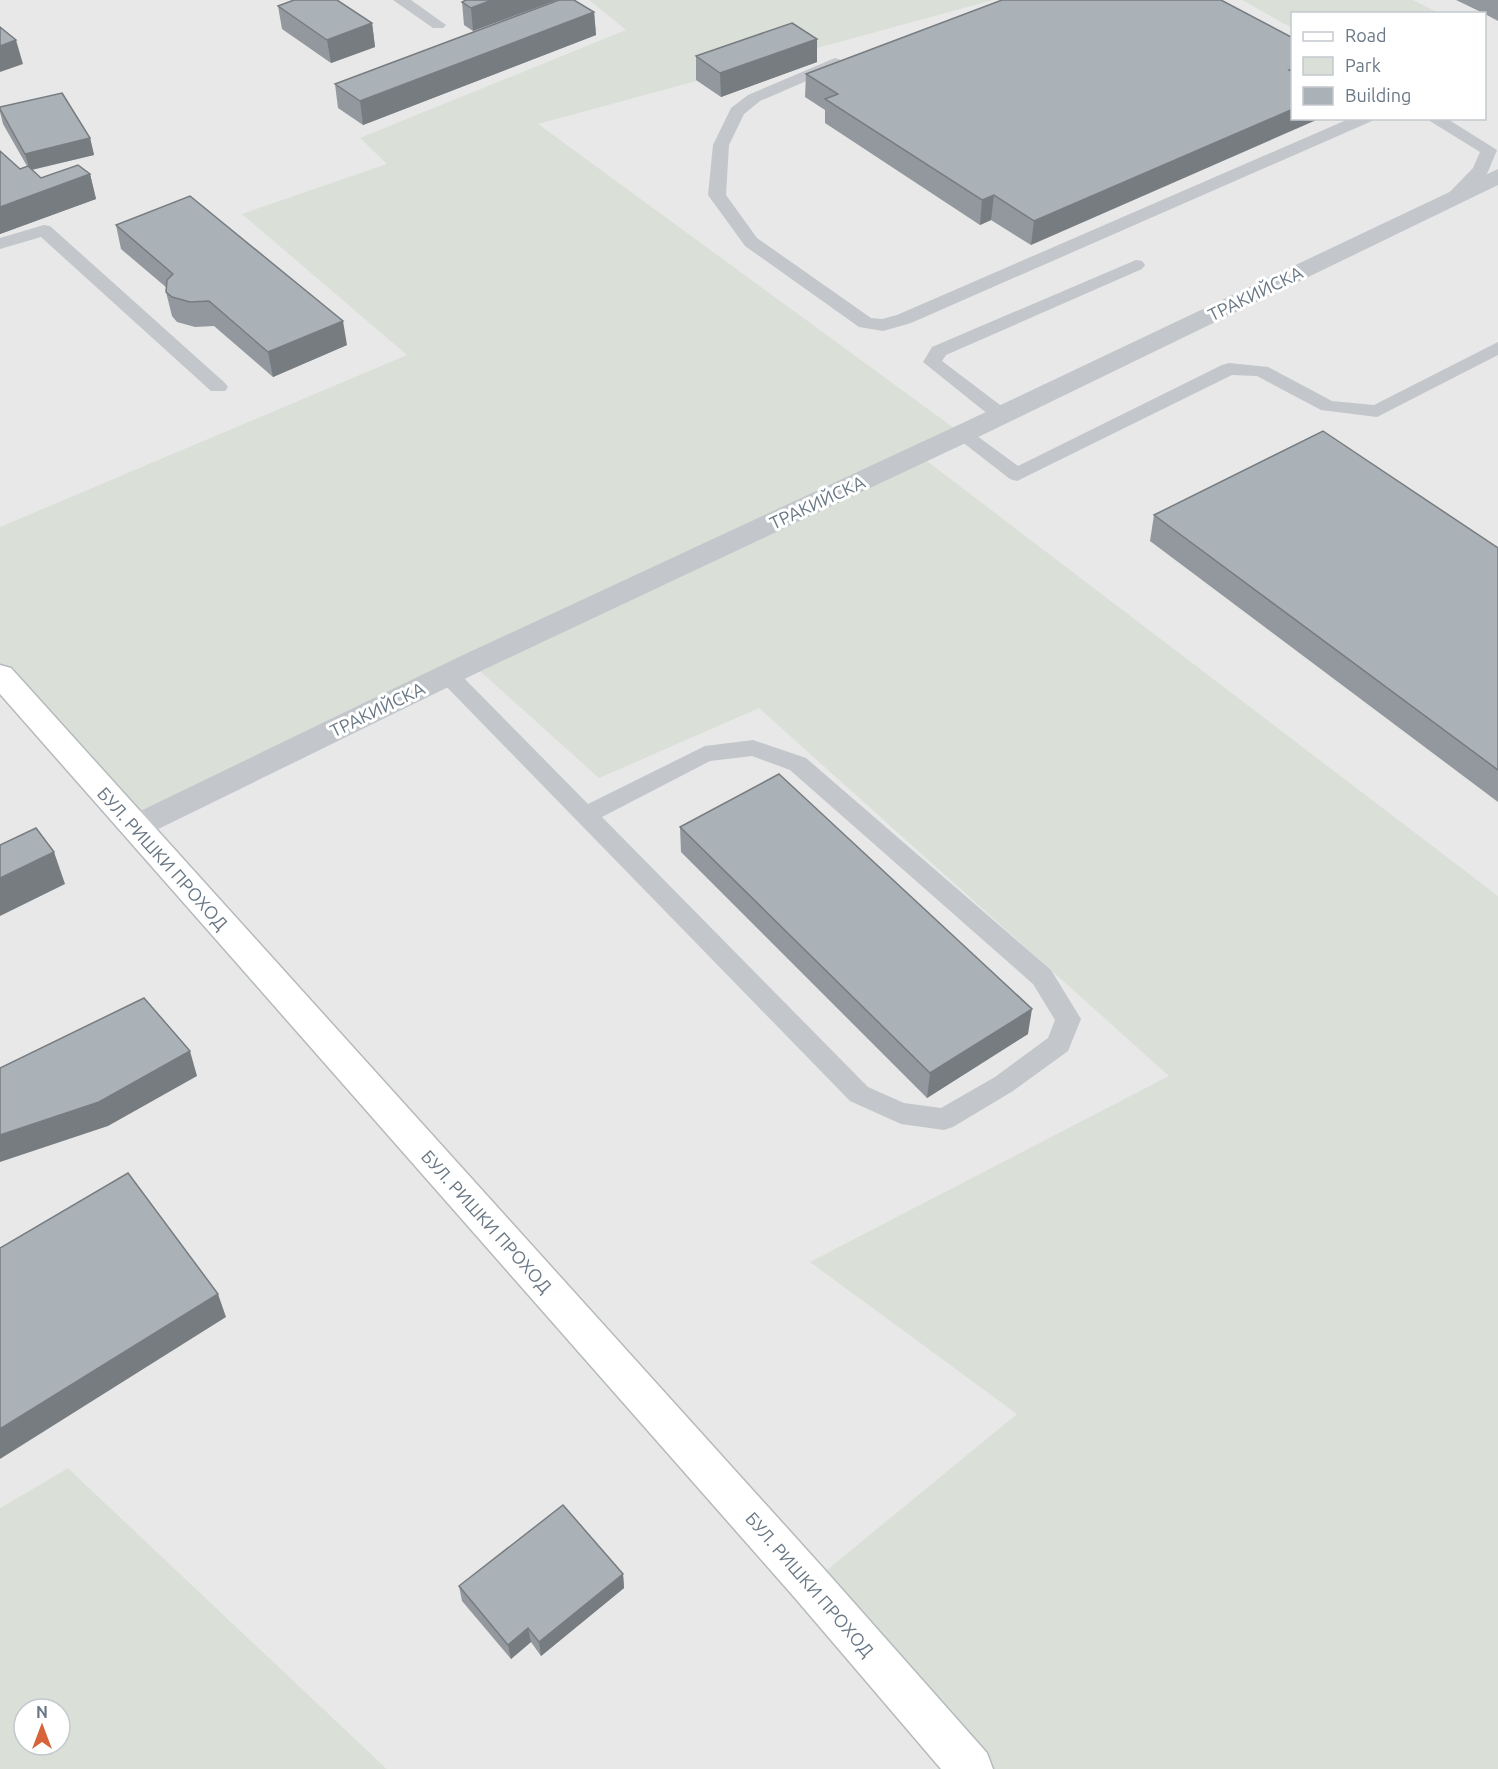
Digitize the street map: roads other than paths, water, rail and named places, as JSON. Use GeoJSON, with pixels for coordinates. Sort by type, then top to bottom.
{"type":"FeatureCollection","features":[{"type":"Feature","properties":{"kind":"main road","name":"БУЛ. РИШКИ ПРОХОД"},"geometry":{"type":"LineString","coordinates":[[0,675],[810,1584],[971,1769]]}},
{"type":"Feature","properties":{"kind":"street","name":"ТРАКИЙСКА"},"geometry":{"type":"LineString","coordinates":[[135,827],[448,675],[962,434],[1498,176]]}},
{"type":"Feature","properties":{"kind":"lane"},"geometry":{"type":"LineString","coordinates":[[401,0],[438,26]]}},
{"type":"Feature","properties":{"kind":"lane"},"geometry":{"type":"LineString","coordinates":[[850,58],[805,74],[754,98],[737,111],[721,145],[717,195],[751,242],[866,323],[883,325],[904,319],[1361,120]]}},
{"type":"Feature","properties":{"kind":"lane"},"geometry":{"type":"LineString","coordinates":[[1436,120],[1489,150],[1481,170],[1454,197]]}},
{"type":"Feature","properties":{"kind":"lane"},"geometry":{"type":"LineString","coordinates":[[0,244],[44,230],[218,387]]}},
{"type":"Feature","properties":{"kind":"lane"},"geometry":{"type":"LineString","coordinates":[[1001,415],[932,362],[939,351],[1136,265]]}},
{"type":"Feature","properties":{"kind":"lane"},"geometry":{"type":"LineString","coordinates":[[962,434],[1017,475],[1229,369],[1261,371],[1328,406],[1377,411],[1498,348]]}},
{"type":"Feature","properties":{"kind":"lane"},"geometry":{"type":"LineString","coordinates":[[448,675],[859,1094],[901,1113],[944,1119],[1004,1084],[1059,1044],[1068,1019],[1042,977],[798,764],[753,748],[705,754],[586,815]]}}]}
